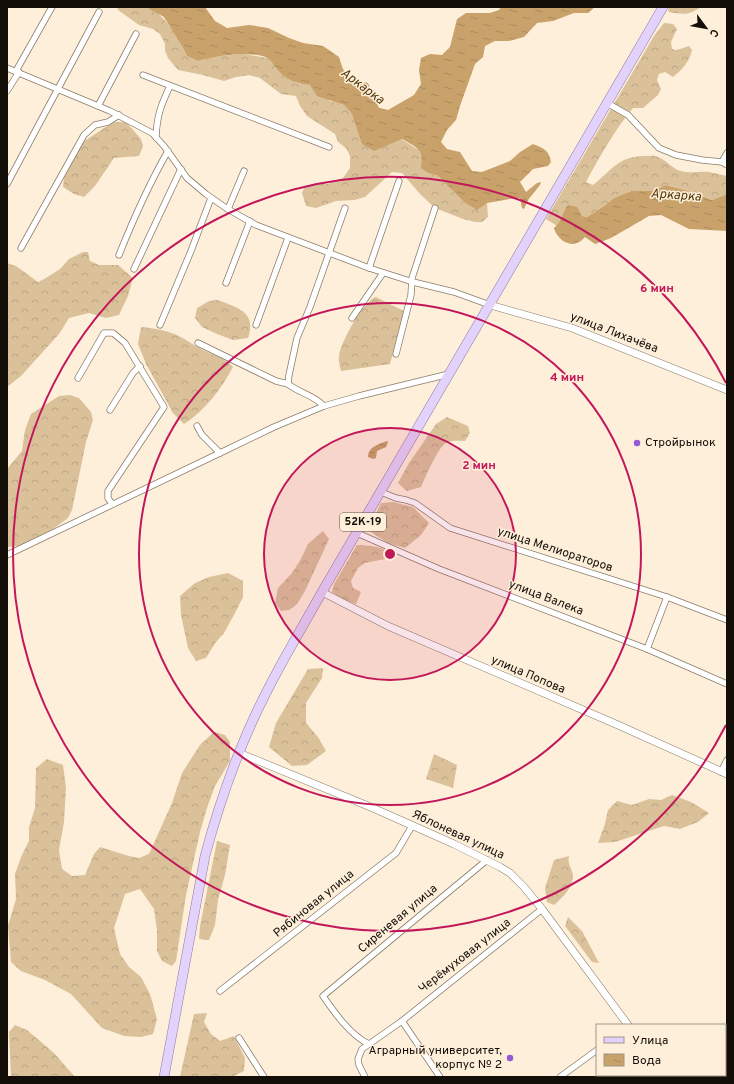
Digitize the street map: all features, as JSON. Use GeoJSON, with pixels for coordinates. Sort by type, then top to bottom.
{"type":"FeatureCollection","features":[{"type":"Feature","properties":{"kind":"main road","name":"52К-19"},"geometry":{"type":"LineString","coordinates":[[164,1077],[205,856],[216,817],[239,753],[265,695],[278,669],[322,592],[663,7]]}},
{"type":"Feature","properties":{"kind":"street"},"geometry":{"type":"LineString","coordinates":[[7,91],[52,7]]}},
{"type":"Feature","properties":{"kind":"street"},"geometry":{"type":"LineString","coordinates":[[7,184],[99,12]]}},
{"type":"Feature","properties":{"kind":"street"},"geometry":{"type":"LineString","coordinates":[[98,106],[136,34]]}},
{"type":"Feature","properties":{"kind":"street"},"geometry":{"type":"LineString","coordinates":[[7,68],[119,115],[152,133],[168,151],[188,178],[211,198],[250,221],[288,238],[383,273],[454,292],[490,305]]}},
{"type":"Feature","properties":{"kind":"street"},"geometry":{"type":"LineString","coordinates":[[143,75],[329,147]]}},
{"type":"Feature","properties":{"kind":"street"},"geometry":{"type":"LineString","coordinates":[[156,137],[157,118],[161,104],[170,86]]}},
{"type":"Feature","properties":{"kind":"street"},"geometry":{"type":"LineString","coordinates":[[607,103],[628,115],[659,148],[667,152],[724,164],[727,153]]}},
{"type":"Feature","properties":{"kind":"street"},"geometry":{"type":"LineString","coordinates":[[21,248],[84,135],[95,125],[108,122],[119,115]]}},
{"type":"Feature","properties":{"kind":"street"},"geometry":{"type":"LineString","coordinates":[[119,255],[131,224],[156,172],[168,151]]}},
{"type":"Feature","properties":{"kind":"street"},"geometry":{"type":"LineString","coordinates":[[134,269],[181,168]]}},
{"type":"Feature","properties":{"kind":"street"},"geometry":{"type":"LineString","coordinates":[[228,209],[244,171]]}},
{"type":"Feature","properties":{"kind":"street"},"geometry":{"type":"LineString","coordinates":[[369,268],[399,181]]}},
{"type":"Feature","properties":{"kind":"street"},"geometry":{"type":"LineString","coordinates":[[160,325],[211,198]]}},
{"type":"Feature","properties":{"kind":"street"},"geometry":{"type":"LineString","coordinates":[[288,384],[297,338],[345,208]]}},
{"type":"Feature","properties":{"kind":"street"},"geometry":{"type":"LineString","coordinates":[[396,354],[413,282],[412,278],[435,208]]}},
{"type":"Feature","properties":{"kind":"street"},"geometry":{"type":"LineString","coordinates":[[226,283],[250,221]]}},
{"type":"Feature","properties":{"kind":"street"},"geometry":{"type":"LineString","coordinates":[[256,325],[288,238]]}},
{"type":"Feature","properties":{"kind":"street"},"geometry":{"type":"LineString","coordinates":[[352,318],[383,273]]}},
{"type":"Feature","properties":{"kind":"street","name":"улица Лихачёва"},"geometry":{"type":"LineString","coordinates":[[490,305],[572,328],[727,390]]}},
{"type":"Feature","properties":{"kind":"street"},"geometry":{"type":"LineString","coordinates":[[78,378],[104,333],[113,333],[125,343],[164,407],[108,491],[108,498],[112,504]]}},
{"type":"Feature","properties":{"kind":"street"},"geometry":{"type":"LineString","coordinates":[[198,343],[276,381],[288,384],[318,400],[324,406]]}},
{"type":"Feature","properties":{"kind":"street"},"geometry":{"type":"LineString","coordinates":[[110,410],[133,373],[140,366]]}},
{"type":"Feature","properties":{"kind":"street"},"geometry":{"type":"LineString","coordinates":[[7,555],[220,452],[324,406],[449,374]]}},
{"type":"Feature","properties":{"kind":"street"},"geometry":{"type":"LineString","coordinates":[[197,426],[202,435],[220,452]]}},
{"type":"Feature","properties":{"kind":"street","name":"улица Мелиораторов"},"geometry":{"type":"LineString","coordinates":[[381,492],[415,503],[450,528],[667,596],[727,620]]}},
{"type":"Feature","properties":{"kind":"street","name":"улица Валека"},"geometry":{"type":"LineString","coordinates":[[357,533],[439,569],[647,649],[727,684]]}},
{"type":"Feature","properties":{"kind":"street","name":"улица Попова"},"geometry":{"type":"LineString","coordinates":[[322,592],[388,626],[618,725],[724,773]]}},
{"type":"Feature","properties":{"kind":"street"},"geometry":{"type":"LineString","coordinates":[[647,649],[667,596]]}},
{"type":"Feature","properties":{"kind":"street","name":"Яблоневая улица"},"geometry":{"type":"LineString","coordinates":[[239,753],[374,808],[500,866],[518,880],[542,909],[627,1024]]}},
{"type":"Feature","properties":{"kind":"street"},"geometry":{"type":"LineString","coordinates":[[724,773],[727,760]]}},
{"type":"Feature","properties":{"kind":"street","name":"Рябиновая улица"},"geometry":{"type":"LineString","coordinates":[[220,991],[396,852],[412,826]]}},
{"type":"Feature","properties":{"kind":"street","name":"Сиреневая улица"},"geometry":{"type":"LineString","coordinates":[[369,1044],[359,1038],[340,1018],[323,996],[487,860]]}},
{"type":"Feature","properties":{"kind":"street","name":"Черёмуховая улица"},"geometry":{"type":"LineString","coordinates":[[365,1077],[358,1060],[362,1049],[402,1021],[542,909]]}},
{"type":"Feature","properties":{"kind":"street"},"geometry":{"type":"LineString","coordinates":[[402,1021],[440,1077]]}},
{"type":"Feature","properties":{"kind":"street"},"geometry":{"type":"LineString","coordinates":[[239,1038],[264,1077]]}},
{"type":"Feature","properties":{"kind":"street"},"geometry":{"type":"LineString","coordinates":[[560,1077],[568,1075],[596,1051]]}},
{"type":"Feature","properties":{"kind":"green space"},"geometry":{"type":"Polygon","coordinates":[[[117,7],[145,7],[159,14],[180,42],[187,56],[198,61],[211,57],[242,54],[270,59],[275,67],[296,83],[310,85],[330,101],[344,105],[352,114],[392,142],[401,139],[419,150],[428,173],[438,176],[464,202],[487,203],[488,217],[482,222],[475,222],[435,208],[420,194],[402,173],[392,172],[365,197],[355,200],[336,201],[316,208],[306,206],[302,193],[305,186],[318,183],[328,184],[343,178],[350,168],[350,156],[346,148],[338,142],[335,134],[307,116],[300,106],[296,96],[281,94],[260,78],[249,75],[224,81],[178,70],[168,58],[165,51],[165,44],[160,34],[153,29],[139,25],[118,10],[117,7]]]}},
{"type":"Feature","properties":{"kind":"green space"},"geometry":{"type":"Polygon","coordinates":[[[669,7],[701,7],[692,12],[682,14],[669,12],[669,7]]]}},
{"type":"Feature","properties":{"kind":"green space"},"geometry":{"type":"Polygon","coordinates":[[[664,23],[673,24],[677,29],[671,42],[672,49],[677,50],[689,46],[692,50],[689,58],[673,77],[665,72],[659,74],[657,80],[661,89],[658,95],[643,108],[633,108],[613,135],[586,182],[593,185],[616,165],[628,158],[656,156],[681,171],[709,172],[727,176],[727,194],[712,200],[685,190],[665,185],[654,191],[631,191],[614,198],[587,217],[582,216],[579,212],[565,209],[557,226],[546,219],[654,36],[664,23]]]}},
{"type":"Feature","properties":{"kind":"green space"},"geometry":{"type":"Polygon","coordinates":[[[115,122],[126,122],[141,139],[143,146],[139,156],[114,158],[95,186],[84,197],[74,194],[63,187],[64,178],[83,142],[115,122]]]}},
{"type":"Feature","properties":{"kind":"green space"},"geometry":{"type":"Polygon","coordinates":[[[83,252],[88,252],[90,261],[99,265],[118,265],[133,278],[128,296],[119,315],[106,318],[89,313],[69,318],[59,334],[21,376],[7,387],[7,263],[16,266],[38,282],[60,269],[69,259],[83,252]]]}},
{"type":"Feature","properties":{"kind":"green space"},"geometry":{"type":"Polygon","coordinates":[[[376,297],[404,311],[390,364],[341,371],[339,362],[340,350],[348,332],[365,306],[376,297]]]}},
{"type":"Feature","properties":{"kind":"green space"},"geometry":{"type":"Polygon","coordinates":[[[218,300],[239,309],[248,317],[250,329],[248,338],[233,340],[202,327],[195,318],[197,308],[209,301],[218,300]]]}},
{"type":"Feature","properties":{"kind":"green space"},"geometry":{"type":"Polygon","coordinates":[[[141,327],[177,335],[224,360],[233,367],[206,406],[184,424],[173,413],[146,364],[138,344],[141,327]]]}},
{"type":"Feature","properties":{"kind":"green space"},"geometry":{"type":"Polygon","coordinates":[[[70,395],[79,398],[91,412],[93,420],[86,442],[72,510],[68,518],[53,529],[19,546],[7,547],[7,469],[22,451],[25,430],[31,414],[59,396],[70,395]]]}},
{"type":"Feature","properties":{"kind":"green space"},"geometry":{"type":"Polygon","coordinates":[[[447,417],[468,426],[470,433],[465,441],[451,441],[446,443],[439,450],[421,487],[407,491],[398,483],[409,463],[436,424],[447,417]]]}},
{"type":"Feature","properties":{"kind":"green space"},"geometry":{"type":"Polygon","coordinates":[[[393,502],[413,507],[429,523],[421,535],[405,548],[388,543],[368,530],[381,503],[393,502]]]}},
{"type":"Feature","properties":{"kind":"green space"},"geometry":{"type":"Polygon","coordinates":[[[323,531],[329,539],[305,591],[297,604],[289,610],[281,611],[275,603],[278,588],[292,573],[308,544],[323,531]]]}},
{"type":"Feature","properties":{"kind":"green space"},"geometry":{"type":"Polygon","coordinates":[[[357,545],[381,548],[392,555],[385,559],[365,563],[358,568],[351,581],[353,588],[361,592],[356,604],[344,600],[332,592],[334,584],[357,545]]]}},
{"type":"Feature","properties":{"kind":"green space"},"geometry":{"type":"Polygon","coordinates":[[[228,573],[243,581],[243,597],[224,633],[216,642],[206,658],[196,661],[188,648],[181,615],[180,596],[195,583],[209,577],[228,573]]]}},
{"type":"Feature","properties":{"kind":"green space"},"geometry":{"type":"Polygon","coordinates":[[[323,668],[322,678],[306,703],[306,723],[318,737],[326,751],[307,765],[292,766],[269,747],[276,723],[308,669],[323,668]]]}},
{"type":"Feature","properties":{"kind":"green space"},"geometry":{"type":"Polygon","coordinates":[[[214,732],[225,735],[230,742],[230,761],[215,786],[200,832],[186,895],[176,961],[172,966],[162,961],[157,951],[157,930],[154,909],[140,889],[125,894],[114,928],[120,954],[129,967],[141,977],[150,994],[157,1019],[153,1034],[141,1037],[124,1036],[102,1028],[71,994],[45,980],[21,971],[11,962],[8,926],[16,899],[15,874],[29,841],[29,827],[35,808],[36,768],[47,759],[63,765],[66,788],[64,822],[59,850],[62,869],[72,876],[85,875],[94,854],[100,847],[139,858],[149,854],[172,803],[182,773],[200,745],[214,732]]]}},
{"type":"Feature","properties":{"kind":"green space"},"geometry":{"type":"Polygon","coordinates":[[[434,754],[457,765],[453,788],[426,779],[434,754]]]}},
{"type":"Feature","properties":{"kind":"green space"},"geometry":{"type":"Polygon","coordinates":[[[672,795],[691,802],[709,813],[698,822],[680,829],[664,826],[615,842],[598,843],[608,810],[617,801],[632,805],[649,799],[661,800],[672,795]]]}},
{"type":"Feature","properties":{"kind":"green space"},"geometry":{"type":"Polygon","coordinates":[[[217,841],[230,845],[225,875],[218,900],[215,925],[209,940],[199,939],[200,926],[217,841]]]}},
{"type":"Feature","properties":{"kind":"green space"},"geometry":{"type":"Polygon","coordinates":[[[569,856],[569,864],[573,875],[573,880],[564,895],[554,905],[547,902],[545,888],[554,860],[569,856]]]}},
{"type":"Feature","properties":{"kind":"green space"},"geometry":{"type":"Polygon","coordinates":[[[568,917],[582,931],[599,963],[592,962],[565,926],[568,917]]]}},
{"type":"Feature","properties":{"kind":"green space"},"geometry":{"type":"Polygon","coordinates":[[[207,1013],[204,1022],[211,1034],[220,1041],[234,1036],[245,1058],[244,1071],[232,1077],[180,1077],[194,1014],[207,1013]]]}},
{"type":"Feature","properties":{"kind":"green space"},"geometry":{"type":"Polygon","coordinates":[[[15,1025],[27,1030],[54,1053],[75,1077],[11,1077],[9,1032],[15,1025]]]}},
{"type":"Feature","properties":{"kind":"water","name":"Аркарка"},"geometry":{"type":"Polygon","coordinates":[[[146,7],[205,7],[215,21],[227,28],[249,25],[268,28],[303,43],[323,46],[339,57],[343,69],[348,76],[355,80],[368,83],[379,108],[388,110],[414,95],[421,84],[419,70],[421,58],[430,54],[442,55],[450,47],[457,19],[466,13],[490,13],[499,10],[501,7],[595,7],[588,13],[574,13],[553,21],[537,23],[524,37],[509,41],[495,41],[485,46],[483,57],[475,64],[456,120],[447,130],[441,142],[447,149],[460,152],[472,171],[482,172],[510,161],[520,152],[533,144],[547,152],[551,162],[548,166],[533,169],[520,182],[526,192],[537,183],[541,182],[528,200],[524,209],[522,208],[520,198],[487,203],[477,210],[464,202],[438,176],[428,173],[421,168],[422,161],[420,152],[412,145],[402,139],[374,151],[362,144],[352,114],[344,105],[317,96],[310,85],[295,82],[287,78],[270,60],[264,57],[235,54],[198,61],[187,56],[164,17],[146,7]]]}},
{"type":"Feature","properties":{"kind":"water","name":"Аркарка"},"geometry":{"type":"Polygon","coordinates":[[[665,185],[685,190],[712,200],[727,194],[727,231],[689,229],[661,215],[649,216],[611,238],[595,244],[585,237],[578,243],[569,244],[562,240],[555,231],[554,228],[568,205],[577,207],[582,216],[587,217],[614,198],[631,191],[654,191],[665,185]]]}},
{"type":"Feature","properties":{"kind":"water"},"geometry":{"type":"Polygon","coordinates":[[[387,441],[386,447],[377,451],[376,458],[373,459],[368,457],[368,454],[372,448],[387,441]]]}},
{"type":"Feature","properties":{"kind":"place","name":"Стройрынок"},"geometry":{"type":"Point","coordinates":[637,443]}},
{"type":"Feature","properties":{"kind":"place","name":"Аграрный университет, корпус № 2"},"geometry":{"type":"Point","coordinates":[510,1058]}}]}
